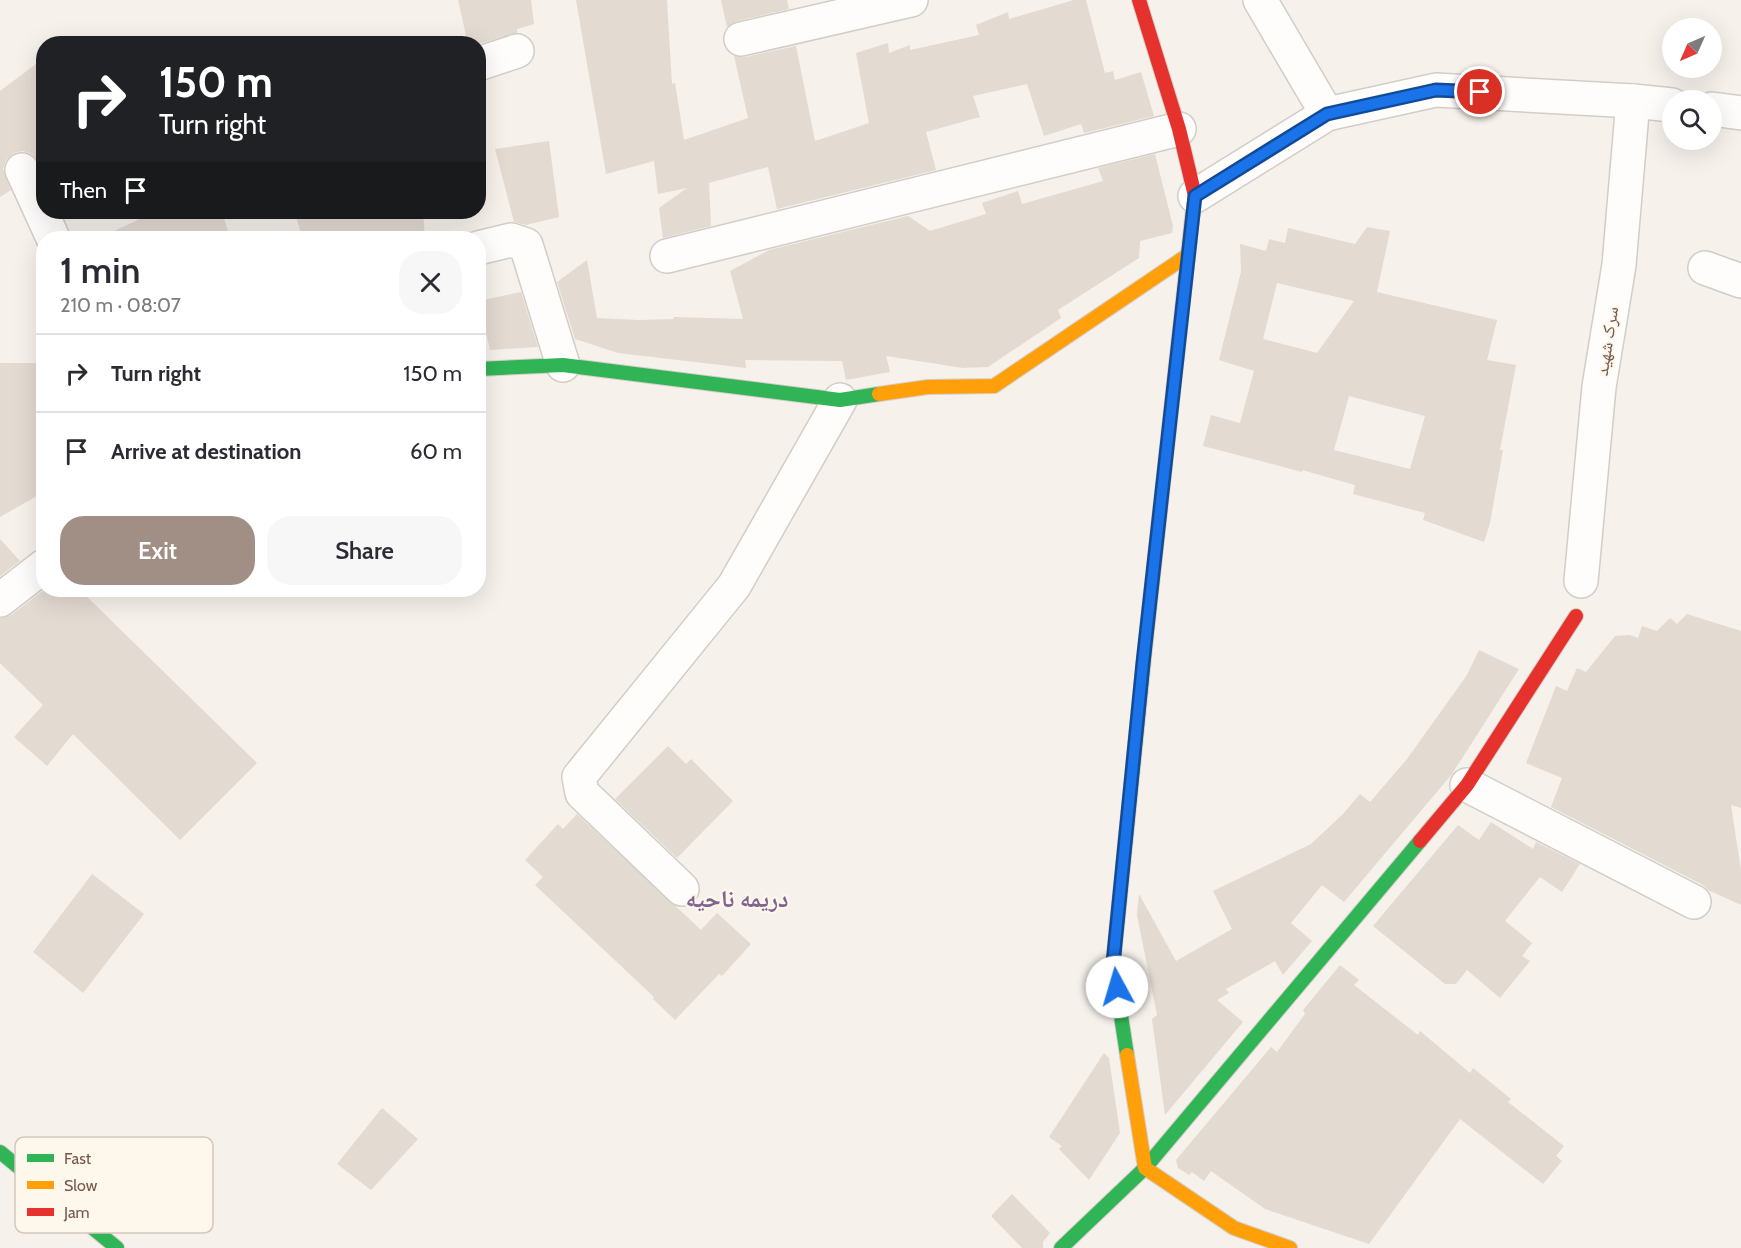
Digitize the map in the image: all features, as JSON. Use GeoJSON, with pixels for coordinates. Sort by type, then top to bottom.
{"type":"FeatureCollection","features":[{"type":"Feature","properties":{"kind":"street"},"geometry":{"type":"LineString","coordinates":[[741,39],[911,0]]}},
{"type":"Feature","properties":{"kind":"street"},"geometry":{"type":"LineString","coordinates":[[1138,0],[1179,129],[1195,196],[1143,663],[1113,964],[1145,1168],[1234,1228],[1290,1248]]}},
{"type":"Feature","properties":{"kind":"street"},"geometry":{"type":"LineString","coordinates":[[1260,0],[1327,114]]}},
{"type":"Feature","properties":{"kind":"street"},"geometry":{"type":"LineString","coordinates":[[486,61],[517,51]]}},
{"type":"Feature","properties":{"kind":"street"},"geometry":{"type":"LineString","coordinates":[[1195,196],[1327,114],[1436,90],[1662,104]]}},
{"type":"Feature","properties":{"kind":"street","name":"سرک شهید"},"geometry":{"type":"LineString","coordinates":[[1581,581],[1599,387],[1619,265],[1632,101]]}},
{"type":"Feature","properties":{"kind":"street"},"geometry":{"type":"LineString","coordinates":[[1722,110],[1741,112]]}},
{"type":"Feature","properties":{"kind":"street"},"geometry":{"type":"LineString","coordinates":[[667,256],[1179,129]]}},
{"type":"Feature","properties":{"kind":"street"},"geometry":{"type":"LineString","coordinates":[[22,170],[36,195]]}},
{"type":"Feature","properties":{"kind":"street"},"geometry":{"type":"LineString","coordinates":[[486,246],[511,240],[526,245],[563,365]]}},
{"type":"Feature","properties":{"kind":"street"},"geometry":{"type":"LineString","coordinates":[[486,369],[563,365],[840,400],[928,387],[994,386],[1188,255]]}},
{"type":"Feature","properties":{"kind":"street"},"geometry":{"type":"LineString","coordinates":[[1705,268],[1741,281]]}},
{"type":"Feature","properties":{"kind":"street"},"geometry":{"type":"LineString","coordinates":[[682,890],[582,793],[579,777],[734,586],[840,400]]}},
{"type":"Feature","properties":{"kind":"street"},"geometry":{"type":"LineString","coordinates":[[0,600],[36,572]]}},
{"type":"Feature","properties":{"kind":"street"},"geometry":{"type":"LineString","coordinates":[[1060,1248],[1145,1168],[1467,785],[1576,616]]}},
{"type":"Feature","properties":{"kind":"street"},"geometry":{"type":"LineString","coordinates":[[1467,785],[1694,902]]}},
{"type":"Feature","properties":{"kind":"street"},"geometry":{"type":"LineString","coordinates":[[0,1152],[15,1164]]}},
{"type":"Feature","properties":{"kind":"street"},"geometry":{"type":"LineString","coordinates":[[99,1233],[117,1248]]}},
{"type":"Feature","properties":{"kind":"building"},"geometry":{"type":"Polygon","coordinates":[[[458,0],[531,0],[534,24],[517,29],[517,33],[486,42],[486,36],[466,36],[458,0]]]}},
{"type":"Feature","properties":{"kind":"building"},"geometry":{"type":"Polygon","coordinates":[[[576,0],[667,0],[672,84],[675,83],[684,140],[748,118],[734,56],[745,57],[796,46],[815,141],[869,123],[856,53],[888,43],[889,53],[910,45],[910,50],[979,35],[976,25],[1008,12],[1009,19],[1074,0],[1086,0],[1105,73],[1113,71],[1115,80],[1141,72],[1154,116],[1084,133],[1081,124],[1044,136],[1027,84],[973,96],[980,117],[926,132],[936,170],[777,209],[768,167],[709,183],[711,226],[663,238],[659,208],[687,188],[658,194],[654,161],[606,174],[576,0]]]}},
{"type":"Feature","properties":{"kind":"building"},"geometry":{"type":"Polygon","coordinates":[[[721,0],[787,0],[789,9],[737,21],[727,27],[721,0]]]}},
{"type":"Feature","properties":{"kind":"building"},"geometry":{"type":"Polygon","coordinates":[[[36,64],[36,159],[32,154],[23,151],[14,153],[6,160],[3,169],[11,190],[0,197],[0,91],[36,64]]]}},
{"type":"Feature","properties":{"kind":"building"},"geometry":{"type":"Polygon","coordinates":[[[549,141],[559,217],[526,225],[514,222],[495,149],[549,141]]]}},
{"type":"Feature","properties":{"kind":"building"},"geometry":{"type":"Polygon","coordinates":[[[1155,154],[1173,226],[1172,233],[1140,241],[1139,258],[1058,310],[1061,318],[988,367],[963,368],[886,356],[890,372],[846,380],[842,361],[745,360],[746,368],[618,353],[575,339],[557,282],[587,260],[597,318],[743,319],[730,271],[769,250],[908,216],[930,231],[986,214],[982,203],[1018,191],[1022,204],[1103,181],[1098,168],[1155,154]]]}},
{"type":"Feature","properties":{"kind":"building"},"geometry":{"type":"Polygon","coordinates":[[[140,219],[224,219],[228,231],[114,231],[140,219]]]}},
{"type":"Feature","properties":{"kind":"building"},"geometry":{"type":"Polygon","coordinates":[[[297,219],[424,219],[424,231],[300,231],[297,219]]]}},
{"type":"Feature","properties":{"kind":"building"},"geometry":{"type":"Polygon","coordinates":[[[1367,227],[1390,231],[1377,292],[1497,320],[1487,360],[1516,365],[1500,450],[1503,450],[1490,523],[1484,542],[1423,520],[1425,513],[1353,494],[1355,485],[1203,446],[1211,415],[1240,423],[1254,371],[1219,360],[1241,272],[1240,244],[1266,251],[1269,239],[1285,243],[1288,228],[1355,244],[1367,227]],[[1277,283],[1263,339],[1317,353],[1354,301],[1277,283]],[[1349,396],[1334,450],[1410,469],[1425,416],[1349,396]]]}},
{"type":"Feature","properties":{"kind":"building"},"geometry":{"type":"Polygon","coordinates":[[[521,292],[538,347],[490,350],[486,332],[486,300],[521,292]]]}},
{"type":"Feature","properties":{"kind":"building"},"geometry":{"type":"Polygon","coordinates":[[[0,363],[36,363],[36,497],[0,517],[0,363]]]}},
{"type":"Feature","properties":{"kind":"building"},"geometry":{"type":"Polygon","coordinates":[[[0,539],[20,561],[0,576],[0,539]]]}},
{"type":"Feature","properties":{"kind":"building"},"geometry":{"type":"Polygon","coordinates":[[[36,596],[87,597],[257,763],[180,840],[73,734],[47,766],[14,737],[43,705],[0,663],[0,618],[11,615],[36,596]]]}},
{"type":"Feature","properties":{"kind":"building"},"geometry":{"type":"Polygon","coordinates":[[[1687,614],[1741,631],[1741,808],[1731,805],[1741,870],[1741,905],[1551,807],[1562,778],[1526,763],[1556,686],[1567,691],[1577,668],[1586,672],[1615,636],[1630,635],[1638,638],[1642,626],[1657,631],[1670,618],[1677,624],[1687,614]]]}},
{"type":"Feature","properties":{"kind":"building"},"geometry":{"type":"Polygon","coordinates":[[[1479,650],[1519,669],[1452,774],[1344,902],[1322,885],[1291,923],[1312,941],[1283,975],[1275,961],[1226,989],[1229,993],[1217,1000],[1243,1022],[1165,1115],[1152,1019],[1157,1015],[1137,915],[1139,894],[1176,961],[1232,929],[1213,891],[1311,844],[1343,814],[1360,794],[1370,802],[1407,759],[1467,675],[1479,650]]]}},
{"type":"Feature","properties":{"kind":"building"},"geometry":{"type":"Polygon","coordinates":[[[668,746],[686,764],[691,759],[733,801],[677,858],[615,799],[668,746]]]}},
{"type":"Feature","properties":{"kind":"building"},"geometry":{"type":"Polygon","coordinates":[[[577,814],[701,930],[717,913],[751,944],[722,976],[719,974],[675,1020],[653,999],[654,997],[535,885],[543,877],[525,860],[558,824],[563,829],[577,814]]]}},
{"type":"Feature","properties":{"kind":"building"},"geometry":{"type":"Polygon","coordinates":[[[1491,822],[1533,849],[1536,842],[1580,864],[1562,892],[1540,877],[1505,921],[1532,943],[1522,956],[1530,961],[1500,998],[1467,970],[1456,984],[1445,984],[1373,926],[1458,825],[1479,840],[1491,822]]]}},
{"type":"Feature","properties":{"kind":"building"},"geometry":{"type":"Polygon","coordinates":[[[92,874],[144,914],[83,993],[33,952],[92,874]]]}},
{"type":"Feature","properties":{"kind":"building"},"geometry":{"type":"Polygon","coordinates":[[[1340,965],[1359,980],[1354,985],[1418,1035],[1420,1031],[1470,1073],[1473,1068],[1511,1099],[1508,1102],[1564,1146],[1556,1156],[1562,1161],[1543,1184],[1460,1119],[1369,1244],[1265,1209],[1211,1171],[1204,1181],[1192,1172],[1189,1175],[1178,1168],[1176,1160],[1271,1047],[1277,1052],[1305,1014],[1303,1010],[1340,965]]]}},
{"type":"Feature","properties":{"kind":"building"},"geometry":{"type":"Polygon","coordinates":[[[1104,1053],[1109,1058],[1120,1133],[1089,1180],[1059,1149],[1062,1146],[1049,1137],[1104,1053]]]}},
{"type":"Feature","properties":{"kind":"building"},"geometry":{"type":"Polygon","coordinates":[[[382,1108],[418,1139],[371,1190],[337,1164],[382,1108]]]}},
{"type":"Feature","properties":{"kind":"building"},"geometry":{"type":"Polygon","coordinates":[[[1012,1194],[1050,1233],[1043,1242],[1043,1248],[1022,1248],[991,1216],[1012,1194]]]}},
{"type":"Feature","properties":{"kind":"traffic: fast"},"geometry":{"type":"LineString","coordinates":[[486,369],[563,365],[840,400],[879,394]]}},
{"type":"Feature","properties":{"kind":"traffic: fast"},"geometry":{"type":"LineString","coordinates":[[1127,1055],[1113,964],[1145,648]]}},
{"type":"Feature","properties":{"kind":"traffic: fast"},"geometry":{"type":"LineString","coordinates":[[1061,1248],[1145,1168],[1420,841]]}},
{"type":"Feature","properties":{"kind":"traffic: fast"},"geometry":{"type":"LineString","coordinates":[[0,1152],[15,1164]]}},
{"type":"Feature","properties":{"kind":"traffic: fast"},"geometry":{"type":"LineString","coordinates":[[99,1233],[117,1248]]}},
{"type":"Feature","properties":{"kind":"traffic: slow"},"geometry":{"type":"LineString","coordinates":[[1145,648],[1194,201]]}},
{"type":"Feature","properties":{"kind":"traffic: slow"},"geometry":{"type":"LineString","coordinates":[[879,394],[928,387],[994,386],[1188,255]]}},
{"type":"Feature","properties":{"kind":"traffic: slow"},"geometry":{"type":"LineString","coordinates":[[1127,1055],[1145,1168],[1234,1228],[1290,1248]]}},
{"type":"Feature","properties":{"kind":"traffic: jam"},"geometry":{"type":"LineString","coordinates":[[1139,0],[1179,129],[1195,196],[1194,201]]}},
{"type":"Feature","properties":{"kind":"traffic: jam"},"geometry":{"type":"LineString","coordinates":[[1420,841],[1467,785],[1576,616]]}},
{"type":"Feature","properties":{"kind":"district","name":"دریمه ناحیه"},"geometry":{"type":"Point","coordinates":[737,898]}},
{"type":"Feature","properties":{"kind":"route"},"geometry":{"type":"LineString","coordinates":[[1117,987],[1113,964],[1143,663],[1195,196],[1327,114],[1436,90],[1480,92]]}}]}
